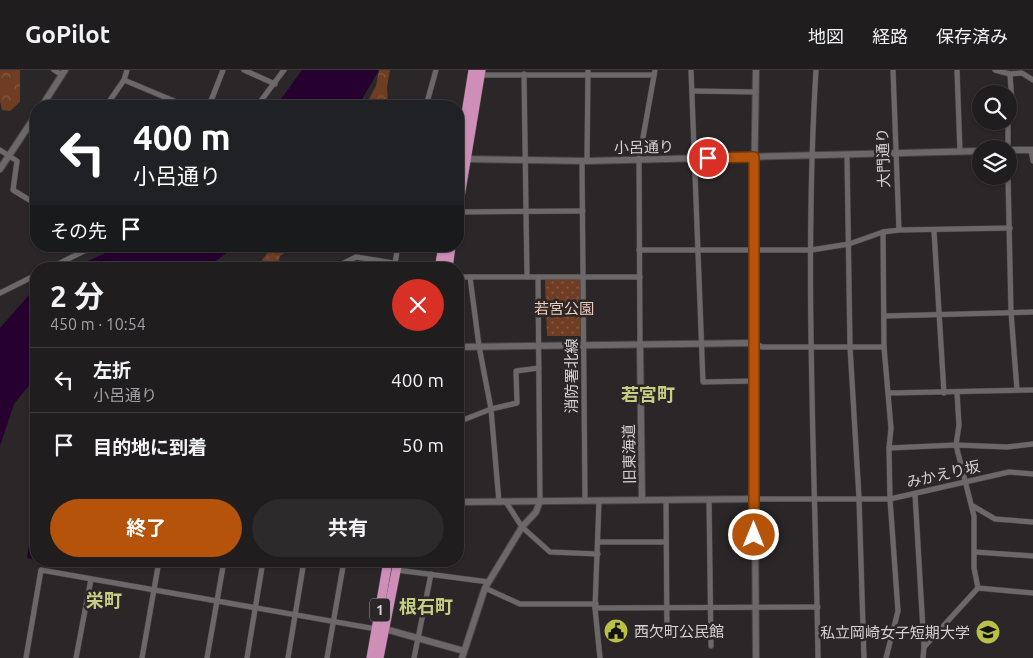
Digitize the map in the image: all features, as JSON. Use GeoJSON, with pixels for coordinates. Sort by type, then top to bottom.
{"type":"FeatureCollection","features":[{"type":"Feature","properties":{"kind":"highway"},"geometry":{"type":"LineString","coordinates":[[464,140],[478,72]]}},
{"type":"Feature","properties":{"kind":"highway","name":"1"},"geometry":{"type":"LineString","coordinates":[[380,658],[380,629],[387,567]]}},
{"type":"Feature","properties":{"kind":"highway","name":"1"},"geometry":{"type":"LineString","coordinates":[[371,658],[398,567]]}},
{"type":"Feature","properties":{"kind":"street"},"geometry":{"type":"LineString","coordinates":[[46,100],[63,72],[54,70]]}},
{"type":"Feature","properties":{"kind":"street"},"geometry":{"type":"LineString","coordinates":[[110,100],[124,80],[127,70]]}},
{"type":"Feature","properties":{"kind":"street"},"geometry":{"type":"LineString","coordinates":[[212,100],[224,70]]}},
{"type":"Feature","properties":{"kind":"street"},"geometry":{"type":"LineString","coordinates":[[244,70],[275,84]]}},
{"type":"Feature","properties":{"kind":"street"},"geometry":{"type":"LineString","coordinates":[[263,100],[284,70]]}},
{"type":"Feature","properties":{"kind":"street"},"geometry":{"type":"LineString","coordinates":[[428,100],[436,70]]}},
{"type":"Feature","properties":{"kind":"street"},"geometry":{"type":"LineString","coordinates":[[691,70],[703,382],[754,381]]}},
{"type":"Feature","properties":{"kind":"street"},"geometry":{"type":"LineString","coordinates":[[756,70],[753,251],[756,658]]}},
{"type":"Feature","properties":{"kind":"street"},"geometry":{"type":"LineString","coordinates":[[816,70],[811,157],[811,347],[816,499],[818,658]]}},
{"type":"Feature","properties":{"kind":"street","name":"大門通り"},"geometry":{"type":"LineString","coordinates":[[893,70],[899,230]]}},
{"type":"Feature","properties":{"kind":"street"},"geometry":{"type":"LineString","coordinates":[[957,70],[960,152]]}},
{"type":"Feature","properties":{"kind":"street"},"geometry":{"type":"LineString","coordinates":[[995,70],[1010,74],[1022,73],[1033,80]]}},
{"type":"Feature","properties":{"kind":"street"},"geometry":{"type":"LineString","coordinates":[[478,72],[524,74],[655,73]]}},
{"type":"Feature","properties":{"kind":"street","name":"消防署北線"},"geometry":{"type":"LineString","coordinates":[[585,500],[583,211],[588,73]]}},
{"type":"Feature","properties":{"kind":"street","name":"旧東海道"},"geometry":{"type":"LineString","coordinates":[[464,502],[642,500],[639,160],[655,73]]}},
{"type":"Feature","properties":{"kind":"street"},"geometry":{"type":"LineString","coordinates":[[524,74],[527,277]]}},
{"type":"Feature","properties":{"kind":"street"},"geometry":{"type":"LineString","coordinates":[[1010,74],[1011,85]]}},
{"type":"Feature","properties":{"kind":"street"},"geometry":{"type":"LineString","coordinates":[[124,80],[170,100]]}},
{"type":"Feature","properties":{"kind":"street"},"geometry":{"type":"LineString","coordinates":[[692,91],[756,92]]}},
{"type":"Feature","properties":{"kind":"street"},"geometry":{"type":"LineString","coordinates":[[0,169],[30,130]]}},
{"type":"Feature","properties":{"kind":"street"},"geometry":{"type":"LineString","coordinates":[[0,150],[17,161],[13,190],[30,200]]}},
{"type":"Feature","properties":{"kind":"street"},"geometry":{"type":"LineString","coordinates":[[1017,150],[1032,150],[1033,161]]}},
{"type":"Feature","properties":{"kind":"street","name":"小呂通り"},"geometry":{"type":"LineString","coordinates":[[464,159],[584,161],[811,157],[972,151]]}},
{"type":"Feature","properties":{"kind":"street"},"geometry":{"type":"LineString","coordinates":[[847,155],[850,347],[859,498],[864,658]]}},
{"type":"Feature","properties":{"kind":"street"},"geometry":{"type":"LineString","coordinates":[[1008,185],[1011,312],[1018,390]]}},
{"type":"Feature","properties":{"kind":"street"},"geometry":{"type":"LineString","coordinates":[[464,210],[583,211]]}},
{"type":"Feature","properties":{"kind":"street"},"geometry":{"type":"LineString","coordinates":[[639,250],[811,250],[849,244],[883,232],[899,230],[1010,228]]}},
{"type":"Feature","properties":{"kind":"street"},"geometry":{"type":"LineString","coordinates":[[934,230],[944,393]]}},
{"type":"Feature","properties":{"kind":"street"},"geometry":{"type":"LineString","coordinates":[[883,232],[884,347],[890,393],[891,428],[889,448],[890,499],[898,610],[886,658]]}},
{"type":"Feature","properties":{"kind":"street"},"geometry":{"type":"LineString","coordinates":[[62,262],[82,252]]}},
{"type":"Feature","properties":{"kind":"street"},"geometry":{"type":"LineString","coordinates":[[346,262],[356,257],[377,262]]}},
{"type":"Feature","properties":{"kind":"street"},"geometry":{"type":"LineString","coordinates":[[464,277],[640,277]]}},
{"type":"Feature","properties":{"kind":"street"},"geometry":{"type":"LineString","coordinates":[[470,277],[479,346],[491,409],[503,502],[522,527],[550,552],[598,554]]}},
{"type":"Feature","properties":{"kind":"street"},"geometry":{"type":"LineString","coordinates":[[26,658],[41,570],[380,629],[417,638],[463,655],[487,585],[522,527],[536,512],[540,502],[538,277]]}},
{"type":"Feature","properties":{"kind":"street"},"geometry":{"type":"LineString","coordinates":[[0,293],[30,278]]}},
{"type":"Feature","properties":{"kind":"street"},"geometry":{"type":"LineString","coordinates":[[885,316],[1033,312]]}},
{"type":"Feature","properties":{"kind":"street"},"geometry":{"type":"LineString","coordinates":[[464,347],[754,343],[762,347],[884,347]]}},
{"type":"Feature","properties":{"kind":"street"},"geometry":{"type":"LineString","coordinates":[[464,420],[491,409],[517,403],[516,371],[539,368]]}},
{"type":"Feature","properties":{"kind":"street"},"geometry":{"type":"LineString","coordinates":[[890,393],[1033,390]]}},
{"type":"Feature","properties":{"kind":"street"},"geometry":{"type":"LineString","coordinates":[[957,393],[959,425],[956,445],[972,505],[975,552],[974,568],[978,588]]}},
{"type":"Feature","properties":{"kind":"street"},"geometry":{"type":"LineString","coordinates":[[889,448],[956,445],[1008,447],[1033,444]]}},
{"type":"Feature","properties":{"kind":"street","name":"みかえり坂"},"geometry":{"type":"LineString","coordinates":[[754,499],[890,499],[1009,472],[1033,474]]}},
{"type":"Feature","properties":{"kind":"street"},"geometry":{"type":"LineString","coordinates":[[915,494],[924,647],[922,658]]}},
{"type":"Feature","properties":{"kind":"street"},"geometry":{"type":"LineString","coordinates":[[709,499],[711,646]]}},
{"type":"Feature","properties":{"kind":"street"},"geometry":{"type":"LineString","coordinates":[[642,500],[754,499]]}},
{"type":"Feature","properties":{"kind":"street"},"geometry":{"type":"LineString","coordinates":[[666,500],[667,636]]}},
{"type":"Feature","properties":{"kind":"street"},"geometry":{"type":"LineString","coordinates":[[599,501],[596,606],[600,658]]}},
{"type":"Feature","properties":{"kind":"street"},"geometry":{"type":"LineString","coordinates":[[972,505],[995,519],[1033,522]]}},
{"type":"Feature","properties":{"kind":"street"},"geometry":{"type":"LineString","coordinates":[[598,542],[666,542]]}},
{"type":"Feature","properties":{"kind":"street"},"geometry":{"type":"LineString","coordinates":[[975,552],[1033,556]]}},
{"type":"Feature","properties":{"kind":"street"},"geometry":{"type":"LineString","coordinates":[[142,658],[158,567]]}},
{"type":"Feature","properties":{"kind":"street"},"geometry":{"type":"LineString","coordinates":[[207,658],[223,567]]}},
{"type":"Feature","properties":{"kind":"street"},"geometry":{"type":"LineString","coordinates":[[247,658],[262,567]]}},
{"type":"Feature","properties":{"kind":"street"},"geometry":{"type":"LineString","coordinates":[[288,658],[303,567]]}},
{"type":"Feature","properties":{"kind":"street"},"geometry":{"type":"LineString","coordinates":[[327,658],[343,567]]}},
{"type":"Feature","properties":{"kind":"street"},"geometry":{"type":"LineString","coordinates":[[402,567],[487,585],[520,604],[667,608],[818,608]]}},
{"type":"Feature","properties":{"kind":"street"},"geometry":{"type":"LineString","coordinates":[[414,658],[431,574]]}},
{"type":"Feature","properties":{"kind":"street"},"geometry":{"type":"LineString","coordinates":[[76,658],[91,579]]}},
{"type":"Feature","properties":{"kind":"street"},"geometry":{"type":"LineString","coordinates":[[924,647],[978,588]]}},
{"type":"Feature","properties":{"kind":"street"},"geometry":{"type":"LineString","coordinates":[[978,588],[1033,593]]}},
{"type":"Feature","properties":{"kind":"green space"},"geometry":{"type":"Polygon","coordinates":[[[0,70],[20,70],[20,102],[10,111],[2,110],[0,102],[0,70]]]}},
{"type":"Feature","properties":{"kind":"green space"},"geometry":{"type":"Polygon","coordinates":[[[379,70],[390,70],[387,87],[388,100],[368,100],[376,86],[379,70]]]}},
{"type":"Feature","properties":{"kind":"green space"},"geometry":{"type":"Polygon","coordinates":[[[268,252],[286,252],[280,256],[279,261],[261,262],[268,252]]]}},
{"type":"Feature","properties":{"kind":"green space","name":"若宮公園"},"geometry":{"type":"Polygon","coordinates":[[[581,279],[583,336],[547,336],[545,280],[581,279]]]}},
{"type":"Feature","properties":{"kind":"shaded area"},"geometry":{"type":"Polygon","coordinates":[[[302,70],[379,70],[362,100],[280,100],[302,70]]]}},
{"type":"Feature","properties":{"kind":"shaded area"},"geometry":{"type":"Polygon","coordinates":[[[108,252],[228,252],[214,262],[86,262],[108,252]]]}},
{"type":"Feature","properties":{"kind":"shaded area"},"geometry":{"type":"Polygon","coordinates":[[[30,294],[30,384],[14,404],[0,446],[0,328],[30,294]]]}},
{"type":"Feature","properties":{"kind":"shaded area"},"geometry":{"type":"Polygon","coordinates":[[[30,539],[30,559],[27,558],[30,539]]]}},
{"type":"Feature","properties":{"kind":"place","name":"西欠町公民館"},"geometry":{"type":"Point","coordinates":[616,631]}},
{"type":"Feature","properties":{"kind":"place","name":"私立岡崎女子短期大学"},"geometry":{"type":"Point","coordinates":[988,632]}},
{"type":"Feature","properties":{"kind":"district","name":"若宮町"},"geometry":{"type":"Point","coordinates":[648,394]}},
{"type":"Feature","properties":{"kind":"district","name":"栄町"},"geometry":{"type":"Point","coordinates":[104,600]}},
{"type":"Feature","properties":{"kind":"district","name":"根石町"},"geometry":{"type":"Point","coordinates":[426,606]}},
{"type":"Feature","properties":{"kind":"route"},"geometry":{"type":"LineString","coordinates":[[708,158],[754,157],[754,535]]}}]}
